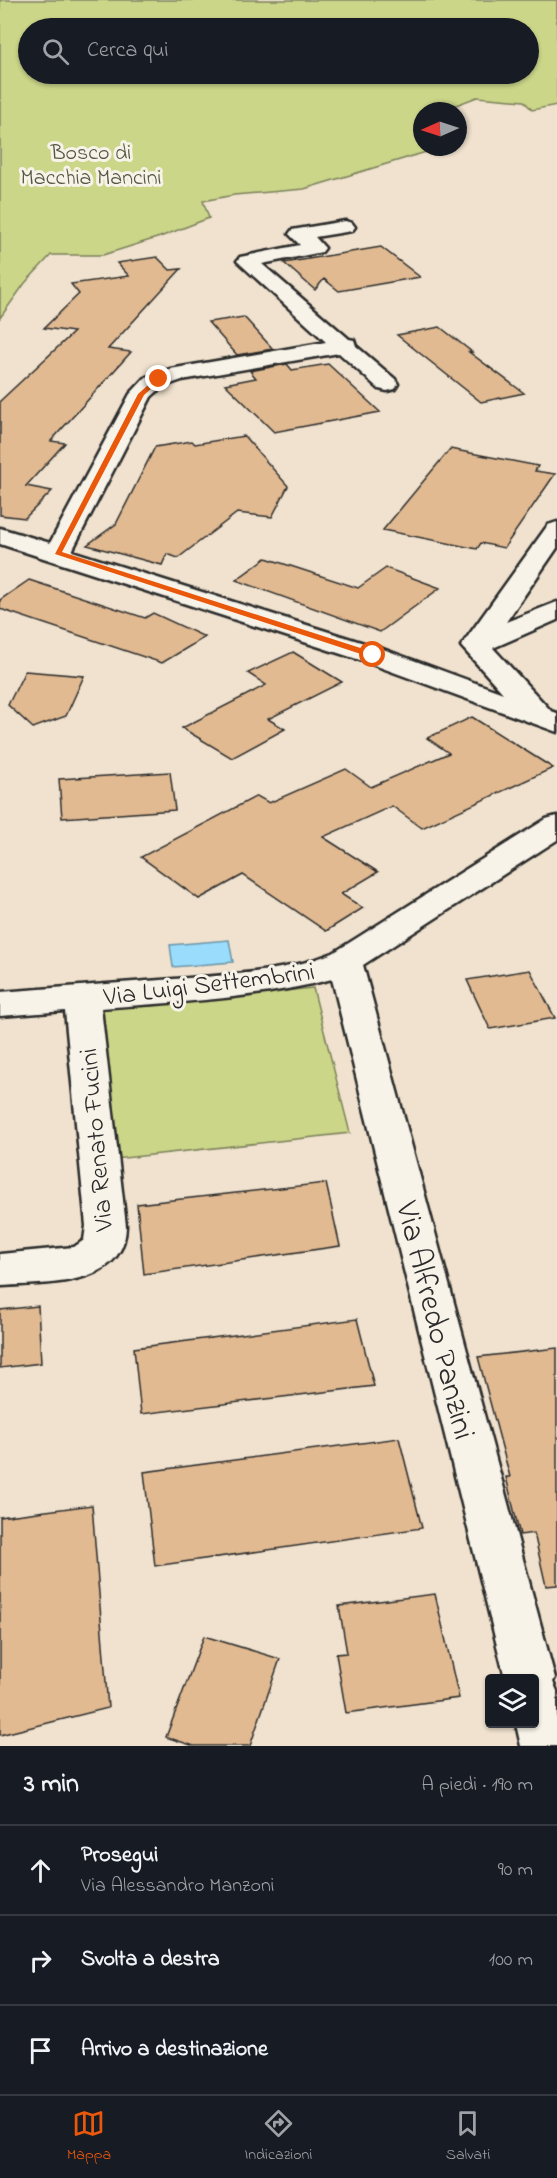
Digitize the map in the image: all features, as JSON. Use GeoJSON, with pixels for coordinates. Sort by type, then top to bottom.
{"type":"FeatureCollection","features":[{"type":"Feature","properties":{"kind":"street"},"geometry":{"type":"LineString","coordinates":[[345,227],[299,234],[315,248],[247,261],[346,345],[387,384]]}},
{"type":"Feature","properties":{"kind":"street"},"geometry":{"type":"LineString","coordinates":[[58,553],[141,394],[154,382],[178,374],[346,345]]}},
{"type":"Feature","properties":{"kind":"street"},"geometry":{"type":"LineString","coordinates":[[475,645],[557,530]]}},
{"type":"Feature","properties":{"kind":"street"},"geometry":{"type":"LineString","coordinates":[[0,536],[373,655],[550,721]]}},
{"type":"Feature","properties":{"kind":"street"},"geometry":{"type":"LineString","coordinates":[[475,645],[557,610]]}},
{"type":"Feature","properties":{"kind":"street"},"geometry":{"type":"LineString","coordinates":[[475,645],[550,721]]}},
{"type":"Feature","properties":{"kind":"street","name":"Via Luigi Settembrini"},"geometry":{"type":"LineString","coordinates":[[0,1004],[266,981],[314,973],[345,961],[557,826]]}},
{"type":"Feature","properties":{"kind":"street","name":"Via Alfredo Panzini"},"geometry":{"type":"LineString","coordinates":[[345,961],[529,1674]]}},
{"type":"Feature","properties":{"kind":"street","name":"Via Renato Fucini"},"geometry":{"type":"LineString","coordinates":[[0,1270],[61,1265],[86,1260],[97,1253],[103,1245],[106,1226],[82,998]]}},
{"type":"Feature","properties":{"kind":"street"},"geometry":{"type":"LineString","coordinates":[[539,1714],[548,1746]]}},
{"type":"Feature","properties":{"kind":"green space","name":"Bosco di Macchia Mancini"},"geometry":{"type":"Polygon","coordinates":[[[0,0],[557,0],[557,105],[532,110],[524,101],[477,97],[464,102],[413,102],[413,156],[304,189],[234,195],[203,201],[209,218],[103,255],[51,255],[25,283],[0,318],[0,0]]]}},
{"type":"Feature","properties":{"kind":"green space"},"geometry":{"type":"Polygon","coordinates":[[[313,988],[350,1133],[115,1159],[97,1010],[313,988]]]}},
{"type":"Feature","properties":{"kind":"water"},"geometry":{"type":"Polygon","coordinates":[[[229,940],[233,962],[173,967],[170,945],[229,940]]]}},
{"type":"Feature","properties":{"kind":"building"},"geometry":{"type":"Polygon","coordinates":[[[381,247],[420,277],[339,291],[324,279],[315,290],[284,263],[381,247]]]}},
{"type":"Feature","properties":{"kind":"building"},"geometry":{"type":"Polygon","coordinates":[[[157,257],[170,270],[181,269],[108,349],[131,352],[51,441],[65,443],[26,486],[52,491],[25,518],[0,515],[0,401],[74,332],[44,328],[79,294],[71,284],[129,276],[117,263],[157,257]]]}},
{"type":"Feature","properties":{"kind":"building"},"geometry":{"type":"Polygon","coordinates":[[[244,317],[273,349],[237,355],[208,322],[244,317]]]}},
{"type":"Feature","properties":{"kind":"building"},"geometry":{"type":"Polygon","coordinates":[[[440,327],[524,393],[481,402],[397,335],[440,327]]]}},
{"type":"Feature","properties":{"kind":"building"},"geometry":{"type":"Polygon","coordinates":[[[287,364],[292,370],[328,364],[380,412],[274,432],[225,384],[256,378],[250,371],[287,364]]]}},
{"type":"Feature","properties":{"kind":"building"},"geometry":{"type":"Polygon","coordinates":[[[244,436],[288,486],[272,517],[237,513],[178,558],[167,554],[162,565],[87,545],[116,524],[155,447],[192,441],[195,444],[244,436]]]}},
{"type":"Feature","properties":{"kind":"building"},"geometry":{"type":"Polygon","coordinates":[[[450,449],[538,466],[535,471],[555,474],[504,548],[481,543],[477,549],[383,530],[450,449]]]}},
{"type":"Feature","properties":{"kind":"building"},"geometry":{"type":"Polygon","coordinates":[[[266,558],[358,588],[386,568],[440,588],[380,632],[236,580],[266,558]]]}},
{"type":"Feature","properties":{"kind":"building"},"geometry":{"type":"Polygon","coordinates":[[[29,580],[145,618],[153,613],[205,637],[162,663],[0,609],[0,600],[29,580]]]}},
{"type":"Feature","properties":{"kind":"building"},"geometry":{"type":"Polygon","coordinates":[[[293,652],[342,682],[268,719],[285,729],[232,758],[182,728],[266,685],[248,673],[293,652]]]}},
{"type":"Feature","properties":{"kind":"building"},"geometry":{"type":"Polygon","coordinates":[[[25,671],[84,676],[66,716],[33,728],[8,705],[25,671]]]}},
{"type":"Feature","properties":{"kind":"building"},"geometry":{"type":"Polygon","coordinates":[[[472,717],[553,768],[422,828],[392,806],[323,837],[378,872],[341,894],[363,908],[326,931],[243,875],[199,899],[141,857],[257,796],[269,803],[346,769],[371,787],[449,753],[427,738],[472,717]]]}},
{"type":"Feature","properties":{"kind":"building"},"geometry":{"type":"Polygon","coordinates":[[[170,772],[175,810],[62,818],[59,779],[170,772]]]}},
{"type":"Feature","properties":{"kind":"building"},"geometry":{"type":"Polygon","coordinates":[[[530,970],[555,1018],[490,1029],[467,980],[530,970]]]}},
{"type":"Feature","properties":{"kind":"building"},"geometry":{"type":"Polygon","coordinates":[[[326,1183],[340,1246],[144,1274],[137,1204],[326,1183]]]}},
{"type":"Feature","properties":{"kind":"building"},"geometry":{"type":"Polygon","coordinates":[[[38,1306],[41,1363],[0,1368],[0,1310],[38,1306]]]}},
{"type":"Feature","properties":{"kind":"building"},"geometry":{"type":"Polygon","coordinates":[[[357,1319],[374,1386],[141,1414],[134,1348],[357,1319]]]}},
{"type":"Feature","properties":{"kind":"building"},"geometry":{"type":"Polygon","coordinates":[[[557,1348],[557,1585],[546,1586],[534,1533],[520,1535],[506,1477],[510,1477],[478,1357],[557,1348]]]}},
{"type":"Feature","properties":{"kind":"building"},"geometry":{"type":"Polygon","coordinates":[[[399,1438],[422,1528],[155,1566],[144,1472],[399,1438]]]}},
{"type":"Feature","properties":{"kind":"building"},"geometry":{"type":"Polygon","coordinates":[[[92,1505],[108,1708],[0,1735],[0,1517],[92,1505]]]}},
{"type":"Feature","properties":{"kind":"building"},"geometry":{"type":"Polygon","coordinates":[[[435,1594],[459,1698],[346,1713],[336,1654],[347,1653],[339,1606],[435,1594]]]}},
{"type":"Feature","properties":{"kind":"building"},"geometry":{"type":"Polygon","coordinates":[[[204,1636],[280,1659],[250,1746],[194,1746],[166,1737],[204,1636]]]}},
{"type":"Feature","properties":{"kind":"route"},"geometry":{"type":"LineString","coordinates":[[159,379],[141,394],[58,553],[373,655]]}}]}
